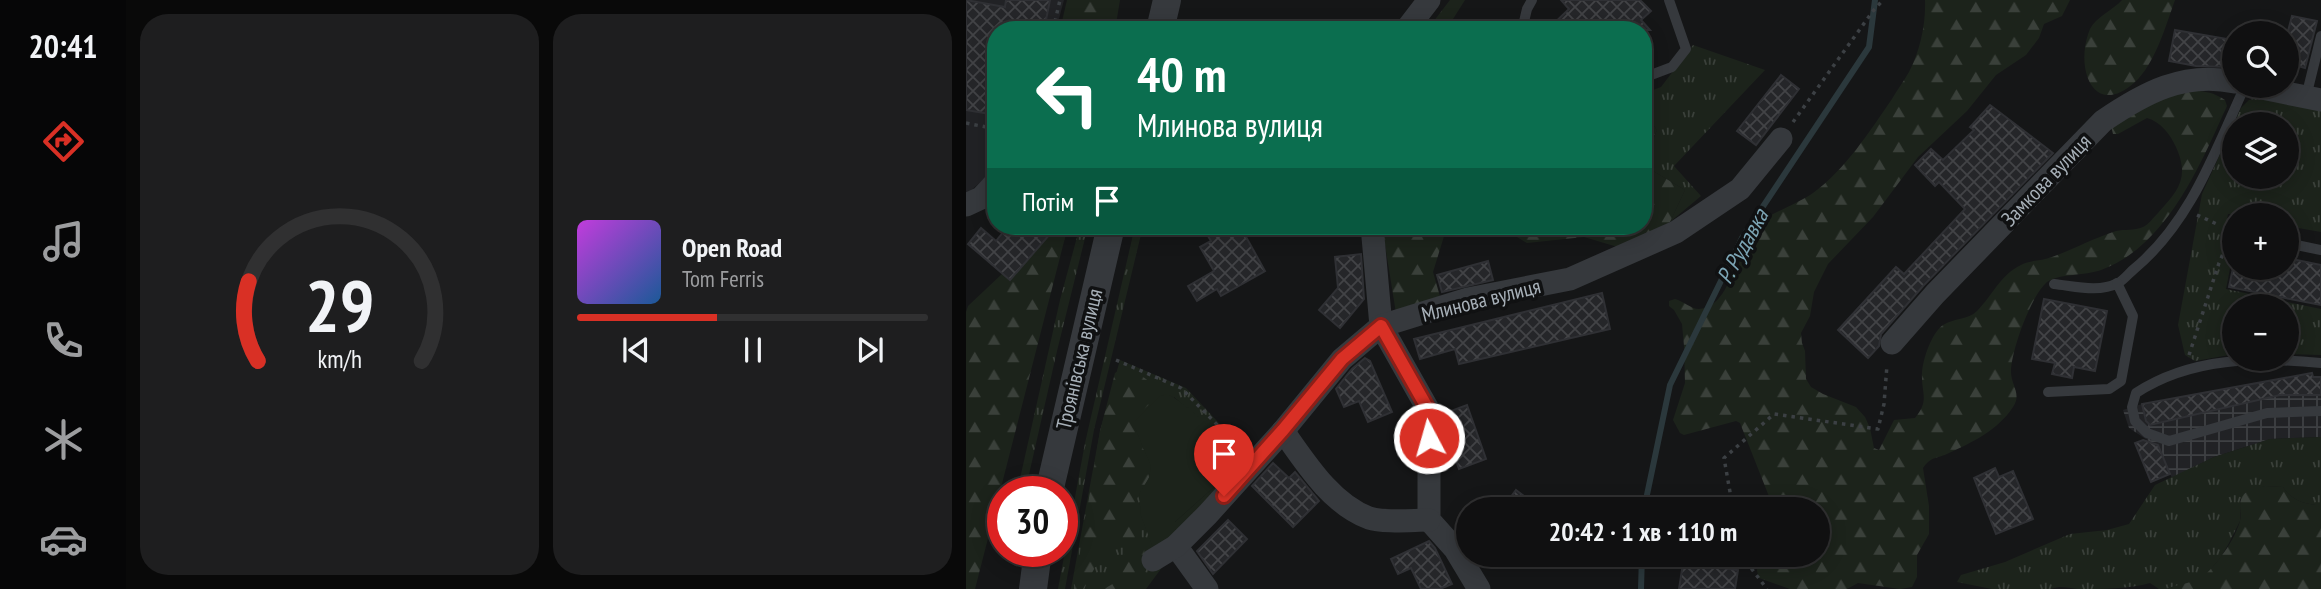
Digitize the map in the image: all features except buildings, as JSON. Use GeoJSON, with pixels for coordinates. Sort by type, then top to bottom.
{"type":"FeatureCollection","features":[{"type":"Feature","properties":{"kind":"street"},"geometry":{"type":"LineString","coordinates":[[1162,21],[1167,0]]}},
{"type":"Feature","properties":{"kind":"street"},"geometry":{"type":"LineString","coordinates":[[1413,21],[1429,0]]}},
{"type":"Feature","properties":{"kind":"street","name":"Замкова вулиця"},"geometry":{"type":"LineString","coordinates":[[1892,343],[1935,294],[2103,121],[2128,104],[2177,83],[2196,78],[2222,79]]}},
{"type":"Feature","properties":{"kind":"street","name":"Млинова вулиця"},"geometry":{"type":"LineString","coordinates":[[1153,561],[1177,545],[1208,514],[1342,359],[1381,326],[1468,299],[1570,279],[1676,232],[1740,189],[1781,139]]}},
{"type":"Feature","properties":{"kind":"street"},"geometry":{"type":"LineString","coordinates":[[966,205],[981,198],[987,192]]}},
{"type":"Feature","properties":{"kind":"street","name":"Троянівська вулиця"},"geometry":{"type":"LineString","coordinates":[[1053,476],[1109,235]]}},
{"type":"Feature","properties":{"kind":"street"},"geometry":{"type":"LineString","coordinates":[[1373,235],[1381,326],[1429,411],[1429,520],[1455,549],[1479,589]]}},
{"type":"Feature","properties":{"kind":"street"},"geometry":{"type":"LineString","coordinates":[[1283,430],[1312,472],[1348,506],[1371,519],[1429,520]]}},
{"type":"Feature","properties":{"kind":"street"},"geometry":{"type":"LineString","coordinates":[[1177,545],[1207,589]]}},
{"type":"Feature","properties":{"kind":"street"},"geometry":{"type":"LineString","coordinates":[[1033,589],[1036,567]]}},
{"type":"Feature","properties":{"kind":"lane"},"geometry":{"type":"LineString","coordinates":[[1524,21],[1532,0]]}},
{"type":"Feature","properties":{"kind":"lane"},"geometry":{"type":"LineString","coordinates":[[1652,75],[1672,67],[1686,49],[1669,0]]}},
{"type":"Feature","properties":{"kind":"lane"},"geometry":{"type":"LineString","coordinates":[[2314,99],[2321,36]]}},
{"type":"Feature","properties":{"kind":"lane"},"geometry":{"type":"LineString","coordinates":[[2054,284],[2096,289],[2117,284],[2146,260],[2166,239],[2199,186],[2239,98]]}},
{"type":"Feature","properties":{"kind":"lane"},"geometry":{"type":"LineString","coordinates":[[2299,245],[2321,250]]}},
{"type":"Feature","properties":{"kind":"lane"},"geometry":{"type":"LineString","coordinates":[[2048,392],[2109,389],[2121,381],[2133,316],[2117,284]]}},
{"type":"Feature","properties":{"kind":"lane"},"geometry":{"type":"LineString","coordinates":[[2321,363],[2250,360],[2184,370],[2153,382],[2136,393],[2132,407],[2135,421],[2147,433],[2169,441],[2267,413],[2321,411]]}},
{"type":"Feature","properties":{"kind":"path"},"geometry":{"type":"LineString","coordinates":[[1055,21],[1060,0]]}},
{"type":"Feature","properties":{"kind":"path"},"geometry":{"type":"LineString","coordinates":[[1781,139],[1881,0]]}},
{"type":"Feature","properties":{"kind":"path"},"geometry":{"type":"LineString","coordinates":[[966,123],[987,127]]}},
{"type":"Feature","properties":{"kind":"path"},"geometry":{"type":"LineString","coordinates":[[2185,210],[2222,227]]}},
{"type":"Feature","properties":{"kind":"path"},"geometry":{"type":"LineString","coordinates":[[2184,370],[2222,257]]}},
{"type":"Feature","properties":{"kind":"path"},"geometry":{"type":"LineString","coordinates":[[1730,497],[1724,458],[1774,414],[1878,429],[1884,404],[1888,352],[1892,343]]}},
{"type":"Feature","properties":{"kind":"path"},"geometry":{"type":"LineString","coordinates":[[1116,360],[1181,388],[1256,461]]}},
{"type":"Feature","properties":{"kind":"path"},"geometry":{"type":"LineString","coordinates":[[1750,567],[1766,589]]}},
{"type":"Feature","properties":{"kind":"shaded area"},"geometry":{"type":"Polygon","coordinates":[[[966,0],[1064,0],[1058,21],[987,21],[987,176],[966,195],[966,0]]]}},
{"type":"Feature","properties":{"kind":"shaded area"},"geometry":{"type":"Polygon","coordinates":[[[2321,377],[2321,437],[2270,439],[2214,457],[2172,478],[2158,447],[2129,428],[2123,410],[2142,404],[2283,378],[2321,377]]]}},
{"type":"Feature","properties":{"kind":"green space"},"geometry":{"type":"Polygon","coordinates":[[[1067,0],[1120,0],[1116,21],[1062,21],[1067,0]]]}},
{"type":"Feature","properties":{"kind":"green space"},"geometry":{"type":"Polygon","coordinates":[[[1450,0],[1465,0],[1452,21],[1434,21],[1450,0]]]}},
{"type":"Feature","properties":{"kind":"green space"},"geometry":{"type":"Polygon","coordinates":[[[1925,0],[2070,0],[2062,16],[2044,24],[2039,38],[2026,55],[1996,75],[1967,111],[1918,157],[1873,217],[1828,264],[1814,292],[1810,316],[1801,333],[1806,379],[1811,387],[1823,394],[1856,407],[1870,428],[1874,448],[1879,450],[1894,420],[1915,418],[1920,412],[1924,401],[1924,361],[1931,340],[1943,325],[1973,314],[2002,280],[2021,265],[2052,257],[2116,231],[2143,227],[2171,198],[2180,183],[2182,167],[2176,147],[2164,129],[2147,118],[2118,134],[2113,134],[2111,126],[2151,103],[2181,92],[2211,93],[2225,100],[2227,106],[2179,201],[2145,243],[2101,270],[2050,280],[2039,291],[2022,326],[2014,352],[2011,377],[2016,398],[2007,415],[1984,435],[1932,460],[1923,468],[1929,506],[1929,534],[1917,555],[1917,577],[1912,587],[1900,589],[1858,583],[1847,589],[1790,589],[1759,578],[1758,567],[1830,567],[1830,497],[1769,497],[1740,423],[1736,421],[1684,435],[1680,433],[1673,420],[1685,383],[1684,346],[1682,324],[1669,306],[1669,301],[1675,299],[1699,309],[1712,304],[1730,280],[1736,244],[1740,236],[1755,224],[1813,193],[1846,162],[1909,72],[1922,37],[1925,0]]]}},
{"type":"Feature","properties":{"kind":"green space"},"geometry":{"type":"Polygon","coordinates":[[[2122,0],[2175,0],[2159,44],[2142,74],[2120,92],[2108,95],[2098,92],[2091,84],[2084,59],[2086,44],[2093,25],[2122,0]]]}},
{"type":"Feature","properties":{"kind":"green space"},"geometry":{"type":"Polygon","coordinates":[[[1693,45],[1765,70],[1674,166],[1701,196],[1670,222],[1685,190],[1652,170],[1652,142],[1657,130],[1652,123],[1652,90],[1661,87],[1693,45]]]}},
{"type":"Feature","properties":{"kind":"green space"},"geometry":{"type":"Polygon","coordinates":[[[2259,98],[2321,110],[2321,232],[2299,228],[2299,203],[2222,203],[2222,280],[2228,280],[2226,289],[2250,294],[2222,294],[2222,356],[2195,361],[2185,355],[2178,325],[2202,194],[2222,150],[2222,189],[2299,189],[2299,112],[2239,112],[2249,100],[2259,98]]]}},
{"type":"Feature","properties":{"kind":"green space"},"geometry":{"type":"Polygon","coordinates":[[[1652,123],[1657,130],[1652,142],[1652,123]]]}},
{"type":"Feature","properties":{"kind":"green space"},"geometry":{"type":"Polygon","coordinates":[[[1652,170],[1685,190],[1670,222],[1652,232],[1652,170]]]}},
{"type":"Feature","properties":{"kind":"green space"},"geometry":{"type":"Polygon","coordinates":[[[1032,235],[1066,235],[1004,476],[987,476],[987,542],[975,589],[966,589],[968,306],[1003,273],[1032,235]]]}},
{"type":"Feature","properties":{"kind":"green space"},"geometry":{"type":"Polygon","coordinates":[[[1078,235],[1086,235],[1029,476],[1021,476],[1060,300],[1078,235]]]}},
{"type":"Feature","properties":{"kind":"green space"},"geometry":{"type":"Polygon","coordinates":[[[1133,235],[1141,235],[1094,430],[1078,518],[1078,481],[1133,235]]]}},
{"type":"Feature","properties":{"kind":"green space"},"geometry":{"type":"Polygon","coordinates":[[[1383,235],[1444,235],[1433,272],[1441,300],[1396,313],[1383,235]]]}},
{"type":"Feature","properties":{"kind":"green space"},"geometry":{"type":"Polygon","coordinates":[[[1514,235],[1646,235],[1621,248],[1584,237],[1527,243],[1514,235]]]}},
{"type":"Feature","properties":{"kind":"green space"},"geometry":{"type":"Polygon","coordinates":[[[2299,304],[2321,309],[2321,355],[2299,354],[2299,304]]]}},
{"type":"Feature","properties":{"kind":"green space"},"geometry":{"type":"Polygon","coordinates":[[[1120,360],[1186,388],[1233,438],[1243,454],[1244,462],[1179,531],[1175,529],[1175,522],[1231,472],[1214,432],[1174,397],[1169,558],[1146,589],[1071,589],[1075,567],[1078,567],[1078,551],[1100,431],[1120,360]]]}},
{"type":"Feature","properties":{"kind":"green space"},"geometry":{"type":"Polygon","coordinates":[[[1125,367],[1146,379],[1154,390],[1153,399],[1137,417],[1134,426],[1151,467],[1136,506],[1145,571],[1142,581],[1135,589],[1105,589],[1118,580],[1123,570],[1124,558],[1121,541],[1114,534],[1107,535],[1103,553],[1083,589],[1074,589],[1100,431],[1115,373],[1125,367]]]}},
{"type":"Feature","properties":{"kind":"green space"},"geometry":{"type":"Polygon","coordinates":[[[1167,394],[1183,404],[1213,431],[1228,449],[1234,462],[1231,472],[1175,522],[1175,529],[1179,531],[1169,558],[1152,545],[1141,516],[1139,494],[1149,478],[1151,466],[1135,428],[1135,421],[1160,396],[1167,394]]]}},
{"type":"Feature","properties":{"kind":"green space"},"geometry":{"type":"Polygon","coordinates":[[[2321,437],[2321,505],[2299,501],[2283,487],[2265,486],[2245,493],[2240,500],[2240,521],[2221,557],[2206,575],[2192,583],[2166,589],[2159,589],[2150,583],[2106,589],[1992,589],[1957,582],[1961,575],[2005,562],[2070,534],[2107,530],[2129,524],[2155,485],[2214,457],[2270,439],[2321,437]]]}},
{"type":"Feature","properties":{"kind":"green space"},"geometry":{"type":"Polygon","coordinates":[[[2265,486],[2283,487],[2299,501],[2321,505],[2321,589],[2166,589],[2207,573],[2235,535],[2244,494],[2265,486]]]}},
{"type":"Feature","properties":{"kind":"green space"},"geometry":{"type":"Polygon","coordinates":[[[1062,567],[1069,567],[1065,589],[1058,589],[1062,567]]]}},
{"type":"Feature","properties":{"kind":"waterway","name":"Р. Рудавка"},"geometry":{"type":"LineString","coordinates":[[1647,497],[1670,385],[1742,238],[1869,47],[1875,0]]}},
{"type":"Feature","properties":{"kind":"waterway","name":"Р. Рудавка"},"geometry":{"type":"LineString","coordinates":[[1641,589],[1642,567]]}},
{"type":"Feature","properties":{"kind":"route"},"geometry":{"type":"LineString","coordinates":[[1224,496],[1342,359],[1381,326],[1429,411],[1429,438]]}}]}
